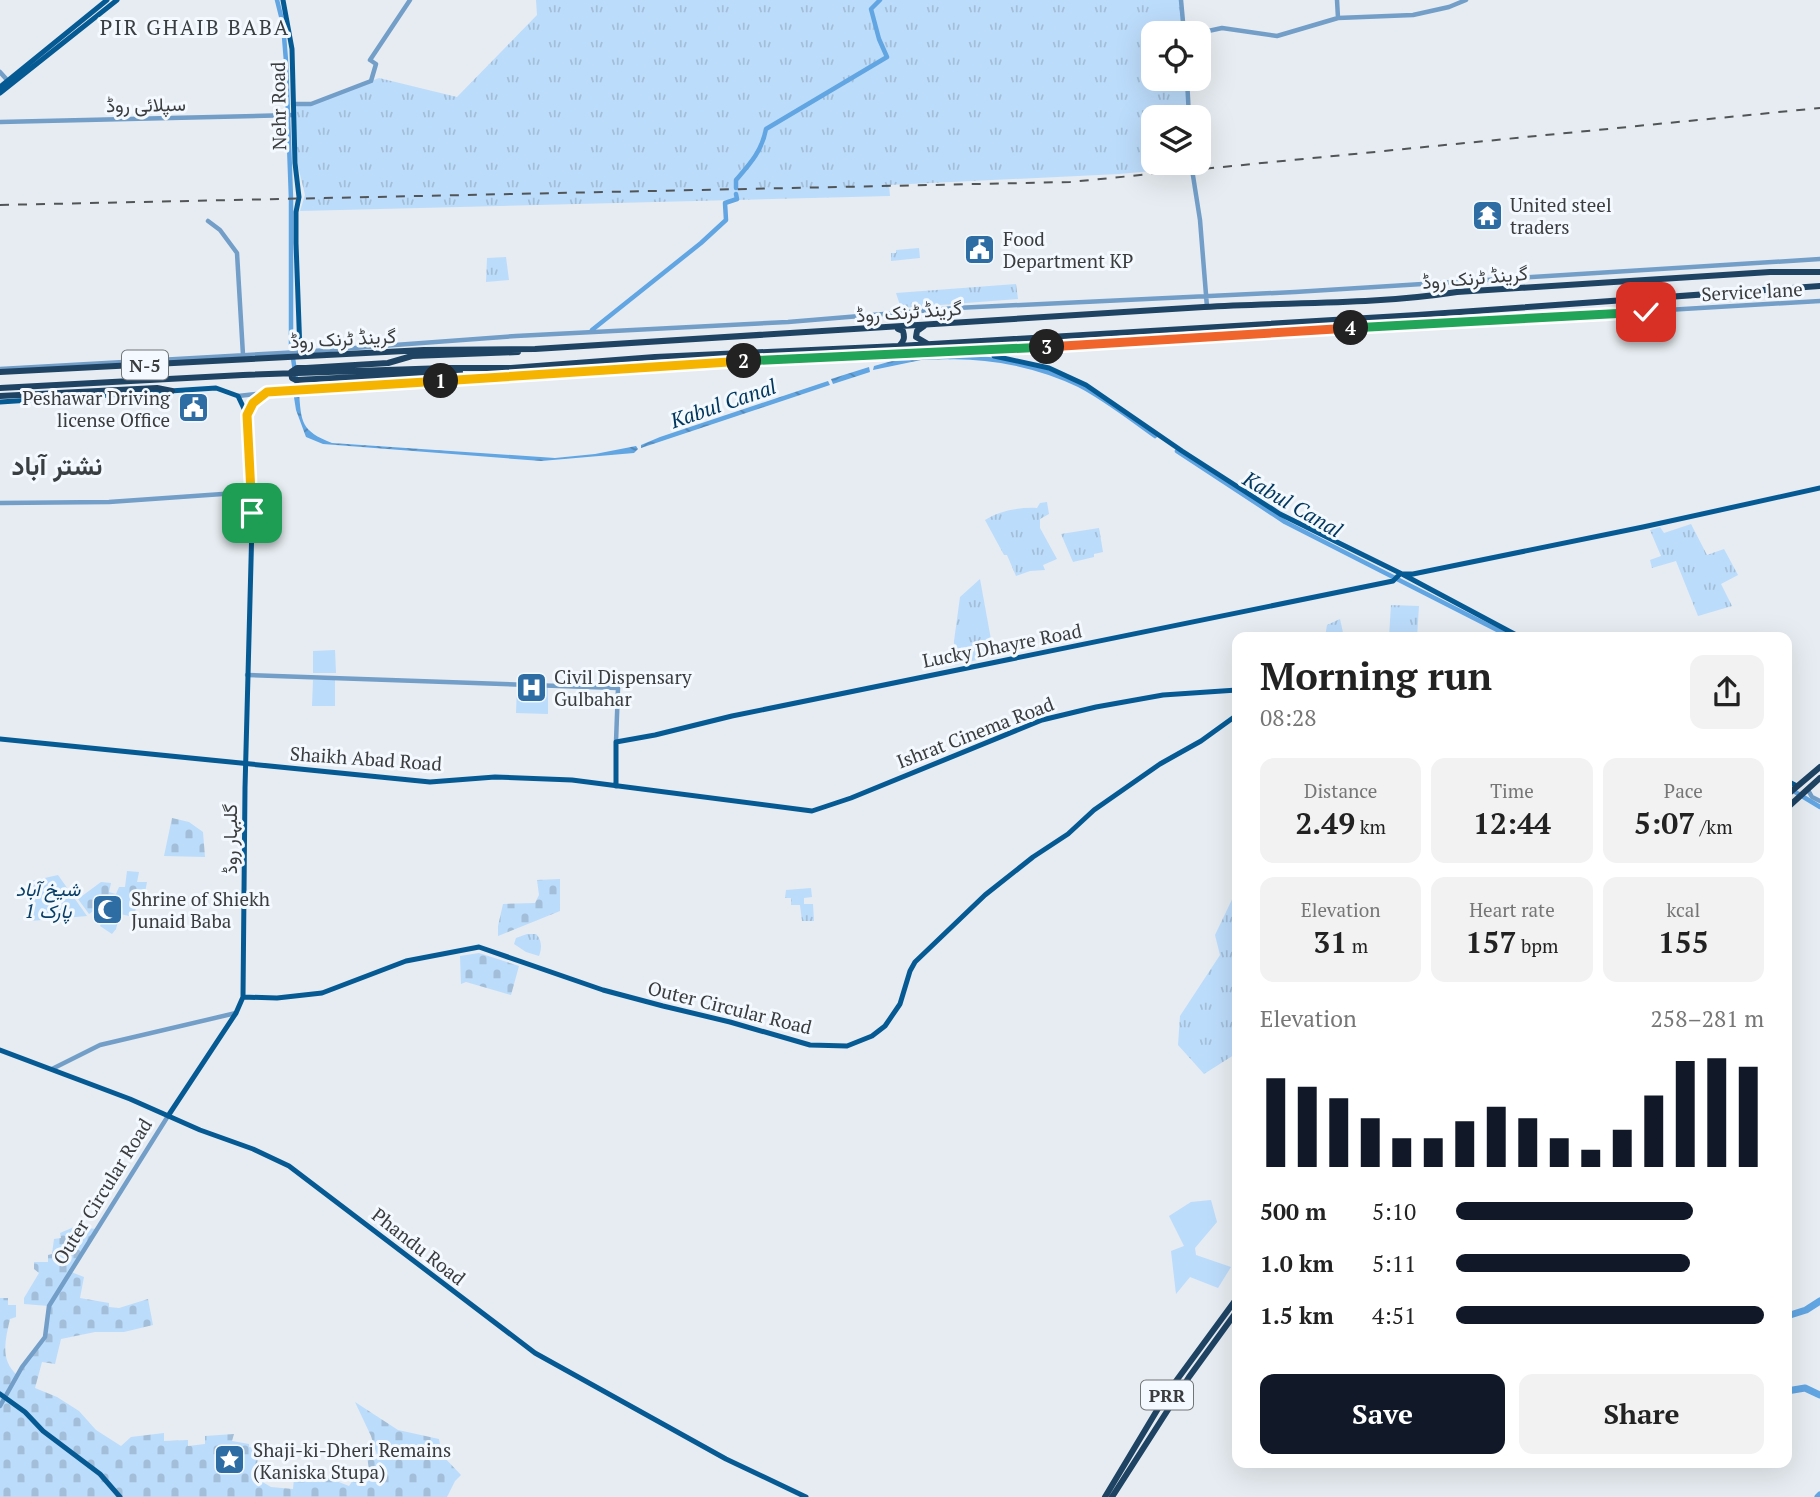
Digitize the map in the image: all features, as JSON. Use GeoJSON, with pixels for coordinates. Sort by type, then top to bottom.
{"type":"FeatureCollection","features":[{"type":"Feature","properties":{"kind":"highway","name":"گرینڈ ٹرنک روڈ"},"geometry":{"type":"LineString","coordinates":[[0,371],[438,345],[535,349],[1207,307],[1360,302],[1457,292],[1770,272],[1809,273],[1820,270]]}},
{"type":"Feature","properties":{"kind":"highway"},"geometry":{"type":"LineString","coordinates":[[1770,272],[1820,270]]}},
{"type":"Feature","properties":{"kind":"highway","name":"گرینڈ ٹرنک روڈ"},"geometry":{"type":"LineString","coordinates":[[0,388],[445,368],[511,372],[655,357],[899,346],[1820,288]]}},
{"type":"Feature","properties":{"kind":"highway"},"geometry":{"type":"LineString","coordinates":[[1771,290],[1820,288]]}},
{"type":"Feature","properties":{"kind":"highway"},"geometry":{"type":"LineString","coordinates":[[1646,312],[1658,297]]}},
{"type":"Feature","properties":{"kind":"highway"},"geometry":{"type":"LineString","coordinates":[[925,326],[918,331],[916,337],[929,344]]}},
{"type":"Feature","properties":{"kind":"highway"},"geometry":{"type":"LineString","coordinates":[[893,328],[902,331],[904,338],[899,346]]}},
{"type":"Feature","properties":{"kind":"highway"},"geometry":{"type":"LineString","coordinates":[[486,369],[301,380],[293,379],[291,372],[297,368],[388,363],[411,356],[494,354],[535,349]]}},
{"type":"Feature","properties":{"kind":"highway"},"geometry":{"type":"LineString","coordinates":[[0,399],[157,388],[172,391]]}},
{"type":"Feature","properties":{"kind":"highway"},"geometry":{"type":"LineString","coordinates":[[1792,790],[1820,767]]}},
{"type":"Feature","properties":{"kind":"highway"},"geometry":{"type":"LineString","coordinates":[[1792,804],[1820,778]]}},
{"type":"Feature","properties":{"kind":"highway","name":"PRR"},"geometry":{"type":"LineString","coordinates":[[1105,1497],[1168,1392],[1232,1305]]}},
{"type":"Feature","properties":{"kind":"highway","name":"PRR"},"geometry":{"type":"LineString","coordinates":[[1112,1497],[1189,1377],[1232,1318]]}},
{"type":"Feature","properties":{"kind":"main road"},"geometry":{"type":"LineString","coordinates":[[92,16],[107,0]]}},
{"type":"Feature","properties":{"kind":"main road"},"geometry":{"type":"LineString","coordinates":[[0,90],[92,16],[117,0]]}},
{"type":"Feature","properties":{"kind":"main road","name":"Nehr Road"},"geometry":{"type":"LineString","coordinates":[[283,0],[292,49],[295,163],[299,197],[296,212],[299,353]]}},
{"type":"Feature","properties":{"kind":"main road"},"geometry":{"type":"LineString","coordinates":[[0,90],[28,67]]}},
{"type":"Feature","properties":{"kind":"main road"},"geometry":{"type":"LineString","coordinates":[[994,356],[1049,368],[1086,384],[1182,451],[1280,514],[1510,632]]}},
{"type":"Feature","properties":{"kind":"main road"},"geometry":{"type":"LineString","coordinates":[[172,391],[216,388],[238,396],[247,415]]}},
{"type":"Feature","properties":{"kind":"main road","name":"گلبہار روڈ"},"geometry":{"type":"LineString","coordinates":[[243,997],[247,675],[252,573],[247,415]]}},
{"type":"Feature","properties":{"kind":"main road","name":"Lucky Dhayre Road"},"geometry":{"type":"LineString","coordinates":[[616,742],[1820,488]]}},
{"type":"Feature","properties":{"kind":"main road","name":"Ishrat Cinema Road"},"geometry":{"type":"LineString","coordinates":[[812,811],[851,799],[1042,720],[1163,695],[1232,690]]}},
{"type":"Feature","properties":{"kind":"main road","name":"Outer Circular Road"},"geometry":{"type":"LineString","coordinates":[[167,1116],[236,1013],[243,997],[308,996],[336,990],[406,961],[479,947],[603,990],[810,1045],[847,1046],[872,1036],[885,1026],[900,1004],[909,971],[915,962],[985,895],[1033,857],[1068,834],[1094,810],[1232,719]]}},
{"type":"Feature","properties":{"kind":"main road","name":"Shaikh Abad Road"},"geometry":{"type":"LineString","coordinates":[[0,738],[430,782],[495,777],[572,780],[812,811]]}},
{"type":"Feature","properties":{"kind":"main road"},"geometry":{"type":"LineString","coordinates":[[616,742],[616,786]]}},
{"type":"Feature","properties":{"kind":"main road"},"geometry":{"type":"LineString","coordinates":[[1792,784],[1796,786]]}},
{"type":"Feature","properties":{"kind":"main road","name":"Phandu Road"},"geometry":{"type":"LineString","coordinates":[[0,1050],[253,1149],[289,1166],[535,1353],[726,1459],[806,1497]]}},
{"type":"Feature","properties":{"kind":"main road"},"geometry":{"type":"LineString","coordinates":[[2,1395],[25,1412],[43,1432],[100,1474],[120,1497]]}},
{"type":"Feature","properties":{"kind":"street"},"geometry":{"type":"LineString","coordinates":[[293,104],[311,104],[372,81],[376,64],[370,60],[410,0]]}},
{"type":"Feature","properties":{"kind":"street"},"geometry":{"type":"LineString","coordinates":[[1181,0],[1183,21]]}},
{"type":"Feature","properties":{"kind":"street"},"geometry":{"type":"LineString","coordinates":[[1337,0],[1338,18]]}},
{"type":"Feature","properties":{"kind":"street"},"geometry":{"type":"LineString","coordinates":[[1211,30],[1222,28],[1277,36],[1338,18],[1412,15],[1449,7],[1466,0]]}},
{"type":"Feature","properties":{"kind":"street"},"geometry":{"type":"LineString","coordinates":[[0,72],[8,81]]}},
{"type":"Feature","properties":{"kind":"street","name":"سپلائی روڈ"},"geometry":{"type":"LineString","coordinates":[[0,122],[293,115]]}},
{"type":"Feature","properties":{"kind":"street"},"geometry":{"type":"LineString","coordinates":[[1193,175],[1200,219],[1203,274],[1208,294],[1207,307]]}},
{"type":"Feature","properties":{"kind":"street"},"geometry":{"type":"LineString","coordinates":[[208,221],[220,230],[237,253],[243,355]]}},
{"type":"Feature","properties":{"kind":"street"},"geometry":{"type":"LineString","coordinates":[[438,345],[956,308],[1208,294],[1295,292],[1820,259]]}},
{"type":"Feature","properties":{"kind":"street","name":"Service lane"},"geometry":{"type":"LineString","coordinates":[[238,396],[302,388],[511,372],[987,350],[1820,301]]}},
{"type":"Feature","properties":{"kind":"street"},"geometry":{"type":"LineString","coordinates":[[1205,337],[1208,326]]}},
{"type":"Feature","properties":{"kind":"street"},"geometry":{"type":"LineString","coordinates":[[987,350],[994,356]]}},
{"type":"Feature","properties":{"kind":"street"},"geometry":{"type":"LineString","coordinates":[[0,371],[243,355],[289,355]]}},
{"type":"Feature","properties":{"kind":"street"},"geometry":{"type":"LineString","coordinates":[[655,357],[656,367]]}},
{"type":"Feature","properties":{"kind":"street"},"geometry":{"type":"LineString","coordinates":[[247,415],[253,403],[267,392]]}},
{"type":"Feature","properties":{"kind":"street"},"geometry":{"type":"LineString","coordinates":[[0,503],[107,502],[251,492]]}},
{"type":"Feature","properties":{"kind":"street"},"geometry":{"type":"LineString","coordinates":[[247,675],[618,688],[616,742]]}},
{"type":"Feature","properties":{"kind":"street"},"geometry":{"type":"LineString","coordinates":[[1807,791],[1820,801]]}},
{"type":"Feature","properties":{"kind":"street"},"geometry":{"type":"LineString","coordinates":[[52,1069],[100,1045],[236,1013]]}},
{"type":"Feature","properties":{"kind":"street","name":"Outer Circular Road"},"geometry":{"type":"LineString","coordinates":[[0,1406],[2,1395],[45,1337],[49,1306],[167,1116]]}},
{"type":"Feature","properties":{"kind":"green space"},"geometry":{"type":"Polygon","coordinates":[[[536,0],[1180,0],[1182,21],[1141,21],[1141,91],[1189,91],[1190,105],[1141,105],[1141,172],[889,185],[890,196],[300,211],[305,195],[298,166],[293,104],[311,104],[379,78],[457,97],[537,15],[536,0]]]}},
{"type":"Feature","properties":{"kind":"green space"},"geometry":{"type":"Polygon","coordinates":[[[919,248],[920,258],[891,261],[891,253],[896,253],[896,250],[919,248]]]}},
{"type":"Feature","properties":{"kind":"green space"},"geometry":{"type":"Polygon","coordinates":[[[506,257],[509,280],[486,282],[487,258],[506,257]]]}},
{"type":"Feature","properties":{"kind":"green space"},"geometry":{"type":"Polygon","coordinates":[[[1016,284],[1018,299],[901,308],[896,293],[1016,284]]]}},
{"type":"Feature","properties":{"kind":"green space"},"geometry":{"type":"Polygon","coordinates":[[[1047,502],[1049,514],[1040,519],[1040,528],[1057,559],[1043,565],[1045,570],[1016,576],[1007,555],[1004,555],[985,520],[1010,510],[1037,508],[1040,503],[1047,502]]]}},
{"type":"Feature","properties":{"kind":"green space"},"geometry":{"type":"Polygon","coordinates":[[[1691,524],[1707,555],[1724,549],[1738,575],[1721,584],[1732,606],[1698,616],[1676,561],[1652,568],[1650,560],[1661,556],[1650,530],[1660,527],[1664,533],[1691,524]]]}},
{"type":"Feature","properties":{"kind":"green space"},"geometry":{"type":"Polygon","coordinates":[[[1099,528],[1103,552],[1073,562],[1061,534],[1099,528]]]}},
{"type":"Feature","properties":{"kind":"green space"},"geometry":{"type":"Polygon","coordinates":[[[980,579],[994,656],[955,665],[954,641],[960,597],[980,579]]]}},
{"type":"Feature","properties":{"kind":"green space"},"geometry":{"type":"Polygon","coordinates":[[[1391,605],[1419,606],[1417,632],[1389,632],[1391,605]]]}},
{"type":"Feature","properties":{"kind":"green space"},"geometry":{"type":"Polygon","coordinates":[[[1340,619],[1343,632],[1326,632],[1327,625],[1340,619]]]}},
{"type":"Feature","properties":{"kind":"green space"},"geometry":{"type":"Polygon","coordinates":[[[335,650],[336,673],[313,673],[313,651],[335,650]]]}},
{"type":"Feature","properties":{"kind":"green space"},"geometry":{"type":"Polygon","coordinates":[[[313,680],[335,680],[335,706],[312,706],[313,680]]]}},
{"type":"Feature","properties":{"kind":"green space"},"geometry":{"type":"Polygon","coordinates":[[[517,687],[548,688],[548,714],[516,713],[517,687]]]}},
{"type":"Feature","properties":{"kind":"green space"},"geometry":{"type":"Polygon","coordinates":[[[172,818],[189,822],[203,832],[205,857],[164,856],[172,818]]]}},
{"type":"Feature","properties":{"kind":"green space"},"geometry":{"type":"Polygon","coordinates":[[[127,871],[139,872],[137,882],[147,882],[143,903],[137,903],[134,917],[120,914],[112,934],[100,926],[96,920],[100,918],[95,910],[89,914],[78,899],[101,882],[111,883],[109,892],[116,894],[119,887],[125,887],[127,871]]]}},
{"type":"Feature","properties":{"kind":"green space","name":"شیخ آباد پارک 1"},"geometry":{"type":"Polygon","coordinates":[[[58,875],[87,916],[30,921],[27,882],[58,875]]]}},
{"type":"Feature","properties":{"kind":"green space"},"geometry":{"type":"Polygon","coordinates":[[[560,879],[560,911],[498,936],[503,904],[535,903],[539,895],[537,880],[560,879]]]}},
{"type":"Feature","properties":{"kind":"green space"},"geometry":{"type":"Polygon","coordinates":[[[811,888],[812,897],[804,898],[804,904],[813,904],[814,921],[802,921],[800,905],[791,905],[791,898],[785,898],[786,890],[811,888]]]}},
{"type":"Feature","properties":{"kind":"green space"},"geometry":{"type":"Polygon","coordinates":[[[1232,899],[1232,1056],[1204,1074],[1178,1045],[1180,1016],[1220,955],[1215,935],[1232,899]]]}},
{"type":"Feature","properties":{"kind":"green space"},"geometry":{"type":"Polygon","coordinates":[[[536,934],[539,939],[539,956],[514,944],[516,938],[536,934]]]}},
{"type":"Feature","properties":{"kind":"green space"},"geometry":{"type":"Polygon","coordinates":[[[479,953],[519,966],[511,995],[466,982],[461,984],[460,956],[479,953]]]}},
{"type":"Feature","properties":{"kind":"green space"},"geometry":{"type":"Polygon","coordinates":[[[1211,1200],[1217,1222],[1195,1248],[1196,1255],[1231,1267],[1218,1288],[1190,1277],[1176,1294],[1171,1251],[1184,1246],[1169,1216],[1191,1202],[1211,1200]]]}},
{"type":"Feature","properties":{"kind":"green space"},"geometry":{"type":"Polygon","coordinates":[[[74,1227],[97,1229],[71,1272],[84,1277],[80,1298],[109,1303],[109,1307],[119,1308],[148,1299],[153,1325],[124,1332],[95,1332],[61,1339],[55,1364],[42,1362],[35,1388],[57,1397],[79,1411],[96,1430],[121,1446],[131,1437],[164,1433],[164,1441],[188,1440],[188,1446],[205,1444],[205,1436],[234,1434],[232,1441],[249,1444],[249,1447],[258,1449],[257,1470],[264,1470],[259,1480],[271,1487],[293,1489],[295,1468],[349,1486],[360,1470],[369,1470],[367,1456],[377,1455],[355,1402],[398,1430],[439,1439],[442,1455],[461,1475],[447,1497],[0,1497],[0,1298],[8,1298],[8,1305],[16,1305],[16,1317],[10,1319],[5,1350],[8,1363],[17,1375],[45,1337],[49,1306],[24,1304],[24,1298],[39,1273],[34,1269],[34,1262],[48,1262],[54,1239],[61,1238],[60,1233],[74,1227]]]}},
{"type":"Feature","properties":{"kind":"water"},"geometry":{"type":"Polygon","coordinates":[[[953,354],[953,359],[921,360],[873,370],[874,366],[899,359],[953,354]]]}},
{"type":"Feature","properties":{"kind":"water"},"geometry":{"type":"Polygon","coordinates":[[[869,367],[870,372],[833,384],[831,379],[869,367]]]}},
{"type":"Feature","properties":{"kind":"water"},"geometry":{"type":"Polygon","coordinates":[[[828,381],[830,385],[641,448],[641,445],[660,437],[828,381]]]}},
{"type":"Feature","properties":{"kind":"water"},"geometry":{"type":"Polygon","coordinates":[[[293,391],[299,391],[302,418],[308,429],[332,443],[555,458],[636,446],[638,449],[634,453],[541,461],[323,444],[306,437],[296,410],[293,391]]]}},
{"type":"Feature","properties":{"kind":"waterway","name":"Kabul Canal"},"geometry":{"type":"LineString","coordinates":[[277,0],[283,24],[286,61],[291,199],[291,344],[298,393]]}},
{"type":"Feature","properties":{"kind":"waterway"},"geometry":{"type":"LineString","coordinates":[[736,188],[736,180],[751,163],[766,129],[887,57],[871,9],[880,0]]}},
{"type":"Feature","properties":{"kind":"waterway"},"geometry":{"type":"LineString","coordinates":[[592,330],[726,220],[725,203],[737,199],[736,194]]}},
{"type":"Feature","properties":{"kind":"waterway","name":"Kabul Canal"},"geometry":{"type":"LineString","coordinates":[[949,357],[982,358],[1016,364],[1064,378],[1099,396],[1155,436]]}},
{"type":"Feature","properties":{"kind":"waterway","name":"Kabul Canal"},"geometry":{"type":"LineString","coordinates":[[1177,451],[1285,522],[1501,632]]}},
{"type":"Feature","properties":{"kind":"waterway","name":"Kabul Canal"},"geometry":{"type":"LineString","coordinates":[[1792,790],[1820,807]]}},
{"type":"Feature","properties":{"kind":"waterway"},"geometry":{"type":"LineString","coordinates":[[1792,1314],[1820,1301]]}},
{"type":"Feature","properties":{"kind":"waterway"},"geometry":{"type":"LineString","coordinates":[[1792,1390],[1805,1388],[1820,1395]]}},
{"type":"Feature","properties":{"kind":"railway"},"geometry":{"type":"LineString","coordinates":[[0,205],[1070,182],[1820,108]]}},
{"type":"Feature","properties":{"kind":"place","name":"United steel traders"},"geometry":{"type":"Point","coordinates":[1487,215]}},
{"type":"Feature","properties":{"kind":"place","name":"Food Department KP"},"geometry":{"type":"Point","coordinates":[980,249]}},
{"type":"Feature","properties":{"kind":"place","name":"Peshawar Driving license Office"},"geometry":{"type":"Point","coordinates":[193,408]}},
{"type":"Feature","properties":{"kind":"place","name":"Civil Dispensary Gulbahar"},"geometry":{"type":"Point","coordinates":[531,687]}},
{"type":"Feature","properties":{"kind":"place","name":"Shrine of Shiekh Junaid Baba"},"geometry":{"type":"Point","coordinates":[108,909]}},
{"type":"Feature","properties":{"kind":"place","name":"Shaji-ki-Dheri Remains (Kaniska Stupa)"},"geometry":{"type":"Point","coordinates":[230,1460]}},
{"type":"Feature","properties":{"kind":"district","name":"PIR GHAIB BABA"},"geometry":{"type":"Point","coordinates":[195,27]}},
{"type":"Feature","properties":{"kind":"district","name":"نشتر آباد"},"geometry":{"type":"Point","coordinates":[57,465]}},
{"type":"Feature","properties":{"kind":"route"},"geometry":{"type":"LineString","coordinates":[[252,513],[247,415],[253,403],[267,392],[810,357],[987,350],[1646,312]]}}]}
